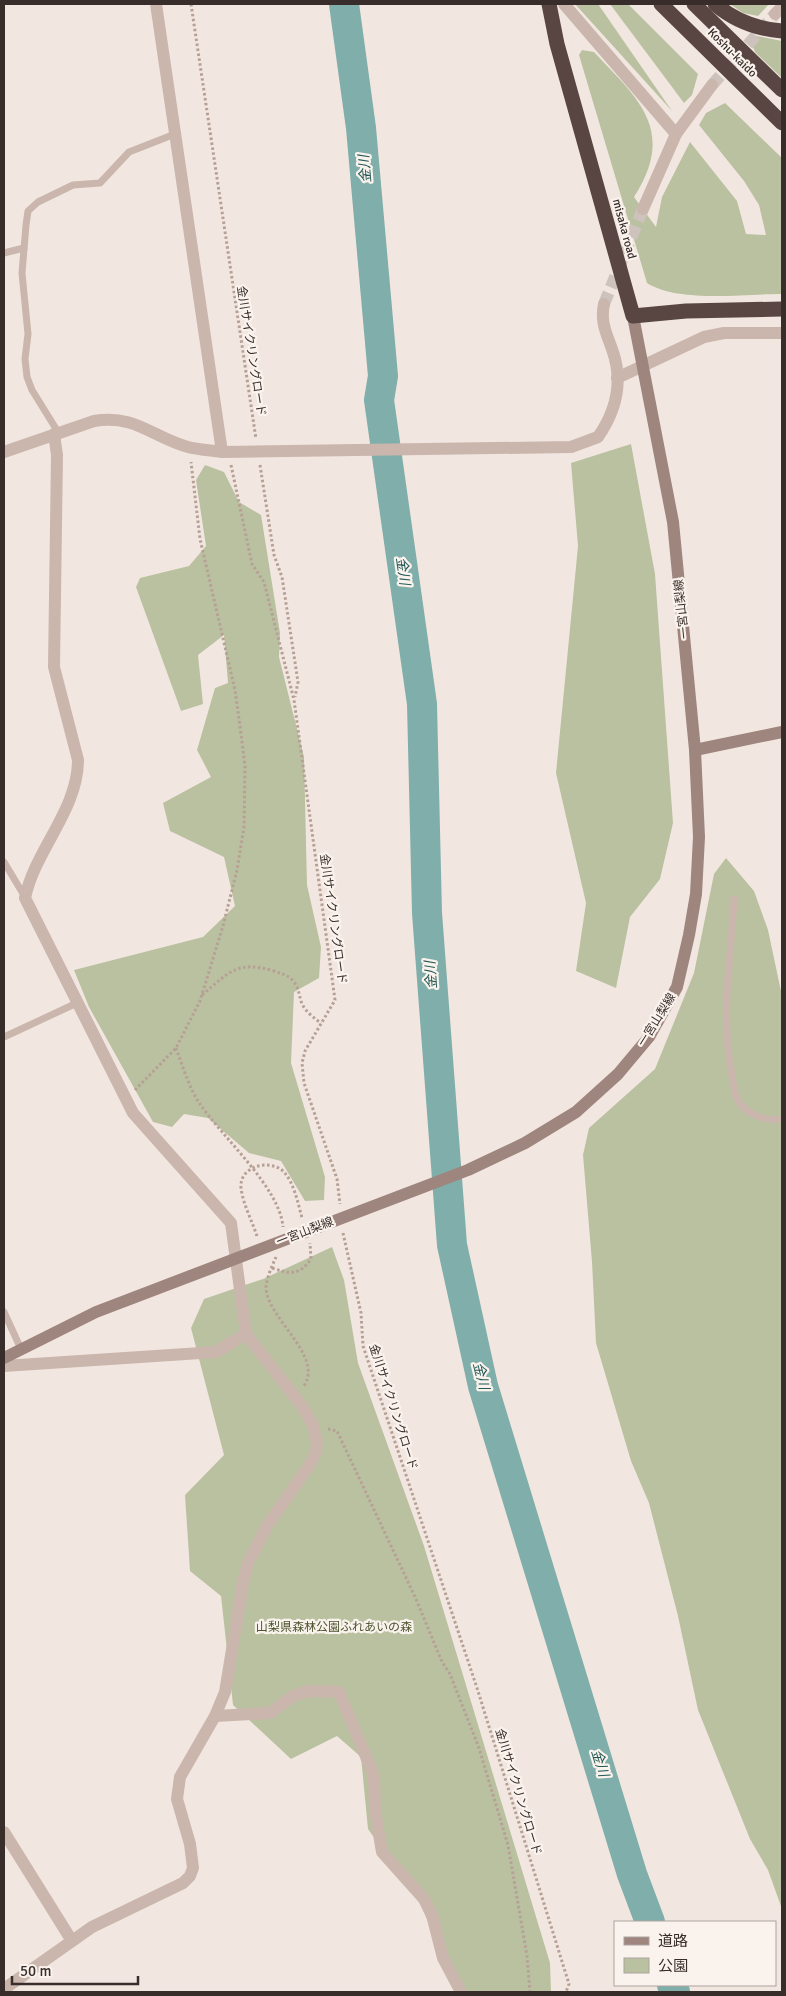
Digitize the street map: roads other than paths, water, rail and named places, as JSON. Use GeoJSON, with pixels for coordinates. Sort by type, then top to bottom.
{"type":"FeatureCollection","features":[{"type":"Feature","properties":{"kind":"highway","name":"misaka road"},"geometry":{"type":"LineString","coordinates":[[549,4],[557,44],[632,316]]}},
{"type":"Feature","properties":{"kind":"highway","name":"Koshu-kaido"},"geometry":{"type":"LineString","coordinates":[[661,4],[782,123]]}},
{"type":"Feature","properties":{"kind":"highway","name":"Koshu-kaido"},"geometry":{"type":"LineString","coordinates":[[694,4],[782,90]]}},
{"type":"Feature","properties":{"kind":"highway"},"geometry":{"type":"LineString","coordinates":[[715,4],[730,17],[749,25],[782,31]]}},
{"type":"Feature","properties":{"kind":"highway"},"geometry":{"type":"LineString","coordinates":[[769,110],[782,128]]}},
{"type":"Feature","properties":{"kind":"highway"},"geometry":{"type":"LineString","coordinates":[[632,316],[686,311],[778,308]]}},
{"type":"Feature","properties":{"kind":"main road","name":"一宮山梨線"},"geometry":{"type":"LineString","coordinates":[[4,1358],[96,1312],[468,1170],[525,1144],[576,1112],[618,1074],[649,1037],[677,987],[696,894],[700,837],[695,750],[673,522],[632,316]]}},
{"type":"Feature","properties":{"kind":"main road"},"geometry":{"type":"LineString","coordinates":[[695,750],[782,732]]}},
{"type":"Feature","properties":{"kind":"street"},"geometry":{"type":"LineString","coordinates":[[156,4],[222,452]]}},
{"type":"Feature","properties":{"kind":"street"},"geometry":{"type":"LineString","coordinates":[[564,4],[676,134]]}},
{"type":"Feature","properties":{"kind":"street"},"geometry":{"type":"LineString","coordinates":[[643,209],[676,134],[712,85]]}},
{"type":"Feature","properties":{"kind":"street"},"geometry":{"type":"LineString","coordinates":[[4,452],[94,421],[121,419],[135,423],[189,448],[222,452],[571,447],[598,437],[605,427],[617,396],[618,378],[614,354],[603,328],[602,315],[604,304]]}},
{"type":"Feature","properties":{"kind":"street"},"geometry":{"type":"LineString","coordinates":[[618,378],[704,337],[724,333],[782,333]]}},
{"type":"Feature","properties":{"kind":"street"},"geometry":{"type":"LineString","coordinates":[[4,1989],[92,1927],[182,1883],[190,1876],[193,1868],[190,1844],[177,1800],[177,1788],[180,1777],[215,1716],[228,1679],[243,1583],[248,1563],[267,1526],[311,1464],[316,1452],[313,1426],[295,1397],[246,1334],[232,1223],[196,1181],[153,1137],[126,1099],[25,898],[28,882],[60,821],[78,775],[78,760],[54,667],[56,433]]}},
{"type":"Feature","properties":{"kind":"street"},"geometry":{"type":"LineString","coordinates":[[4,1366],[216,1352],[246,1334]]}},
{"type":"Feature","properties":{"kind":"street"},"geometry":{"type":"LineString","coordinates":[[215,1716],[270,1712],[293,1696],[308,1690],[339,1692],[374,1776],[376,1819],[382,1852],[424,1899],[432,1915],[443,1958],[461,1992]]}},
{"type":"Feature","properties":{"kind":"street"},"geometry":{"type":"LineString","coordinates":[[4,1832],[72,1941]]}},
{"type":"Feature","properties":{"kind":"lane"},"geometry":{"type":"LineString","coordinates":[[56,433],[32,390],[27,377],[25,359],[28,334],[22,273],[28,211],[38,202],[73,185],[100,183],[130,152],[175,134]]}},
{"type":"Feature","properties":{"kind":"lane"},"geometry":{"type":"LineString","coordinates":[[4,253],[24,248]]}},
{"type":"Feature","properties":{"kind":"lane"},"geometry":{"type":"LineString","coordinates":[[4,862],[25,898]]}},
{"type":"Feature","properties":{"kind":"lane"},"geometry":{"type":"LineString","coordinates":[[734,899],[726,993],[727,1052],[737,1099],[750,1114],[770,1120],[782,1119]]}},
{"type":"Feature","properties":{"kind":"lane"},"geometry":{"type":"LineString","coordinates":[[4,1037],[77,1003]]}},
{"type":"Feature","properties":{"kind":"lane"},"geometry":{"type":"LineString","coordinates":[[4,1312],[21,1349]]}},
{"type":"Feature","properties":{"kind":"waterway","name":"金川"},"geometry":{"type":"LineString","coordinates":[[344,4],[361,128],[383,376],[379,400],[422,704],[427,913],[452,1245],[483,1386],[632,1874],[650,1921]]}},
{"type":"Feature","properties":{"kind":"waterway","name":"金川"},"geometry":{"type":"LineString","coordinates":[[672,1986],[675,1992]]}},
{"type":"Feature","properties":{"kind":"tunnel"},"geometry":{"type":"LineString","coordinates":[[712,85],[775,14]]}},
{"type":"Feature","properties":{"kind":"tunnel"},"geometry":{"type":"LineString","coordinates":[[604,304],[643,209]]}},
{"type":"Feature","properties":{"kind":"park label","name":"山梨県森林公園ふれあいの森"},"geometry":{"type":"Point","coordinates":[334,1627]}}]}
